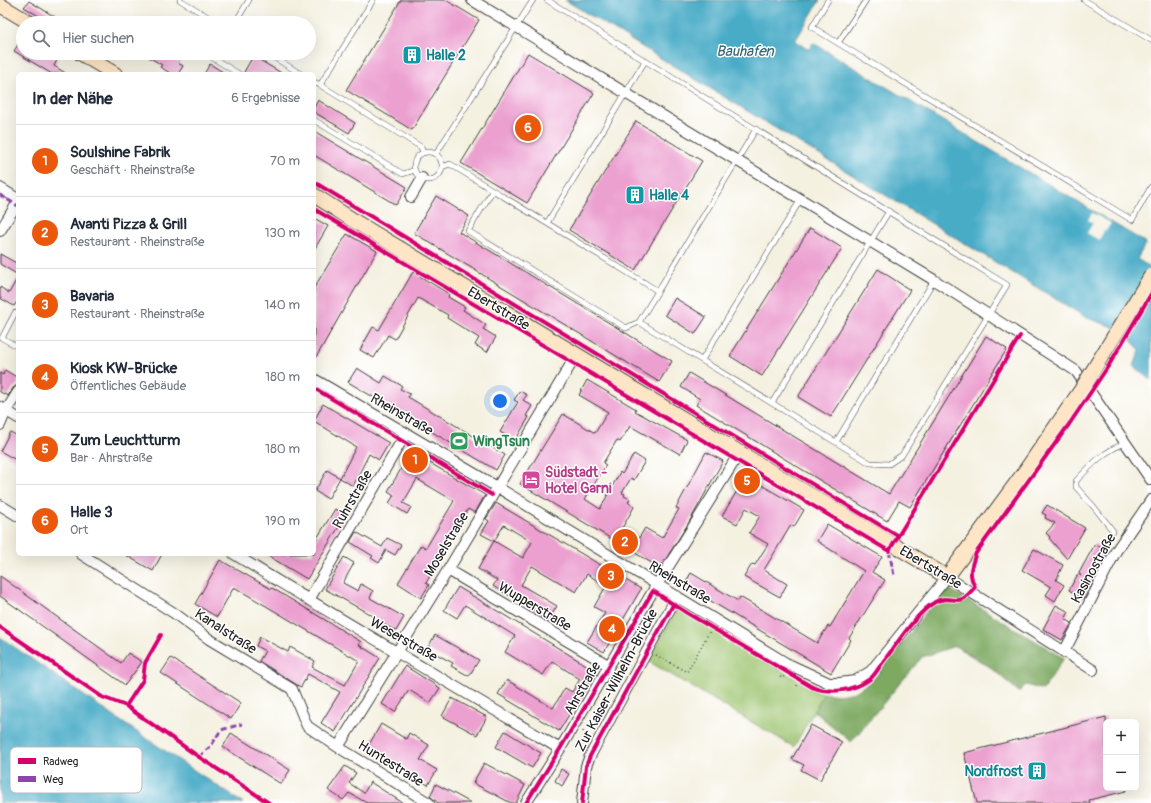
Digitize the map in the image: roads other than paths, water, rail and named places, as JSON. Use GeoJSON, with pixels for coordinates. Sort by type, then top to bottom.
{"type":"FeatureCollection","features":[{"type":"Feature","properties":{"kind":"street"},"geometry":{"type":"LineString","coordinates":[[472,0],[934,280],[1076,371],[1151,480]]}},
{"type":"Feature","properties":{"kind":"street"},"geometry":{"type":"LineString","coordinates":[[0,5],[18,16]]}},
{"type":"Feature","properties":{"kind":"street"},"geometry":{"type":"LineString","coordinates":[[92,60],[112,72]]}},
{"type":"Feature","properties":{"kind":"street"},"geometry":{"type":"LineString","coordinates":[[411,198],[422,178]]}},
{"type":"Feature","properties":{"kind":"street"},"geometry":{"type":"LineString","coordinates":[[0,188],[16,200]]}},
{"type":"Feature","properties":{"kind":"street","name":"Ebertstraße"},"geometry":{"type":"LineString","coordinates":[[316,196],[356,222],[947,577],[1093,670]]}},
{"type":"Feature","properties":{"kind":"street"},"geometry":{"type":"LineString","coordinates":[[0,231],[16,204]]}},
{"type":"Feature","properties":{"kind":"street"},"geometry":{"type":"LineString","coordinates":[[947,577],[1023,474],[1081,390],[1151,276]]}},
{"type":"Feature","properties":{"kind":"street","name":"Moselstraße"},"geometry":{"type":"LineString","coordinates":[[338,747],[396,651],[448,570],[577,354]]}},
{"type":"Feature","properties":{"kind":"street","name":"Rheinstraße"},"geometry":{"type":"LineString","coordinates":[[316,380],[497,487],[786,663],[829,683],[856,681],[871,671],[947,577]]}},
{"type":"Feature","properties":{"kind":"street"},"geometry":{"type":"LineString","coordinates":[[0,425],[3,409],[16,394]]}},
{"type":"Feature","properties":{"kind":"street"},"geometry":{"type":"LineString","coordinates":[[3,409],[16,417]]}},
{"type":"Feature","properties":{"kind":"street","name":"Ruhrstraße"},"geometry":{"type":"LineString","coordinates":[[308,600],[406,433]]}},
{"type":"Feature","properties":{"kind":"street","name":"Ahrstraße"},"geometry":{"type":"LineString","coordinates":[[526,803],[560,749],[657,584],[740,452]]}},
{"type":"Feature","properties":{"kind":"street","name":"Kasinostraße"},"geometry":{"type":"LineString","coordinates":[[1064,652],[1116,551],[1151,500]]}},
{"type":"Feature","properties":{"kind":"street"},"geometry":{"type":"LineString","coordinates":[[0,505],[16,515]]}},
{"type":"Feature","properties":{"kind":"street","name":"Kanalstraße"},"geometry":{"type":"LineString","coordinates":[[84,556],[174,613],[209,639],[292,689],[307,726],[338,747]]}},
{"type":"Feature","properties":{"kind":"street","name":"Weserstraße"},"geometry":{"type":"LineString","coordinates":[[237,556],[308,600],[560,749]]}},
{"type":"Feature","properties":{"kind":"street","name":"Wupperstraße"},"geometry":{"type":"LineString","coordinates":[[448,570],[608,665]]}},
{"type":"Feature","properties":{"kind":"street","name":"Zur Kaiser-Wilhelm-Brücke"},"geometry":{"type":"LineString","coordinates":[[582,803],[586,766],[590,756],[678,596]]}},
{"type":"Feature","properties":{"kind":"street","name":"Huntestraße"},"geometry":{"type":"LineString","coordinates":[[338,747],[429,803]]}},
{"type":"Feature","properties":{"kind":"lane"},"geometry":{"type":"LineString","coordinates":[[180,0],[206,16]]}},
{"type":"Feature","properties":{"kind":"lane"},"geometry":{"type":"LineString","coordinates":[[239,16],[249,0]]}},
{"type":"Feature","properties":{"kind":"lane"},"geometry":{"type":"LineString","coordinates":[[320,85],[373,0]]}},
{"type":"Feature","properties":{"kind":"lane"},"geometry":{"type":"LineString","coordinates":[[436,154],[533,0]]}},
{"type":"Feature","properties":{"kind":"lane"},"geometry":{"type":"LineString","coordinates":[[547,0],[1007,285],[902,455],[889,464],[870,463],[639,322]]}},
{"type":"Feature","properties":{"kind":"lane"},"geometry":{"type":"LineString","coordinates":[[828,0],[812,27],[1132,220],[1151,188]]}},
{"type":"Feature","properties":{"kind":"lane"},"geometry":{"type":"LineString","coordinates":[[838,43],[866,0]]}},
{"type":"Feature","properties":{"kind":"lane"},"geometry":{"type":"LineString","coordinates":[[1084,0],[1151,40]]}},
{"type":"Feature","properties":{"kind":"lane"},"geometry":{"type":"LineString","coordinates":[[216,60],[236,72]]}},
{"type":"Feature","properties":{"kind":"lane"},"geometry":{"type":"LineString","coordinates":[[278,60],[298,72]]}},
{"type":"Feature","properties":{"kind":"lane"},"geometry":{"type":"LineString","coordinates":[[547,223],[645,61]]}},
{"type":"Feature","properties":{"kind":"lane"},"geometry":{"type":"LineString","coordinates":[[316,83],[421,147],[423,153]]}},
{"type":"Feature","properties":{"kind":"lane"},"geometry":{"type":"LineString","coordinates":[[316,121],[403,174],[415,170]]}},
{"type":"Feature","properties":{"kind":"lane"},"geometry":{"type":"LineString","coordinates":[[493,190],[468,232],[626,328],[639,322],[756,129]]}},
{"type":"Feature","properties":{"kind":"lane"},"geometry":{"type":"LineString","coordinates":[[430,152],[436,154],[442,167],[438,175],[431,180],[419,176],[414,165],[417,158],[423,153],[430,152]]}},
{"type":"Feature","properties":{"kind":"lane"},"geometry":{"type":"LineString","coordinates":[[442,167],[450,164],[658,291]]}},
{"type":"Feature","properties":{"kind":"lane"},"geometry":{"type":"LineString","coordinates":[[702,360],[801,200]]}},
{"type":"Feature","properties":{"kind":"lane"},"geometry":{"type":"LineString","coordinates":[[772,403],[889,211]]}},
{"type":"Feature","properties":{"kind":"lane"},"geometry":{"type":"LineString","coordinates":[[836,442],[934,280]]}},
{"type":"Feature","properties":{"kind":"lane"},"geometry":{"type":"LineString","coordinates":[[15,313],[2,338],[16,346]]}},
{"type":"Feature","properties":{"kind":"lane"},"geometry":{"type":"LineString","coordinates":[[1113,531],[1076,487],[1076,481],[1102,455],[1126,443]]}},
{"type":"Feature","properties":{"kind":"water","name":"Bauhafen"},"geometry":{"type":"Polygon","coordinates":[[[565,0],[820,0],[795,41],[809,50],[813,43],[1146,243],[1137,259],[1151,268],[1151,380],[1134,366],[1140,350],[1127,336],[1111,326],[1087,318],[565,0]]]}},
{"type":"Feature","properties":{"kind":"water"},"geometry":{"type":"Polygon","coordinates":[[[0,637],[122,722],[243,803],[0,803],[0,637]]]}},
{"type":"Feature","properties":{"kind":"place","name":"Halle 2"},"geometry":{"type":"Point","coordinates":[412,55]}},
{"type":"Feature","properties":{"kind":"place","name":"Halle 3"},"geometry":{"type":"Point","coordinates":[528,128]}},
{"type":"Feature","properties":{"kind":"place","name":"Halle 4"},"geometry":{"type":"Point","coordinates":[635,195]}},
{"type":"Feature","properties":{"kind":"place","name":"WingTsun"},"geometry":{"type":"Point","coordinates":[459,441]}},
{"type":"Feature","properties":{"kind":"place","name":"Soulshine Fabrik"},"geometry":{"type":"Point","coordinates":[415,460]}},
{"type":"Feature","properties":{"kind":"place","name":"Südstadt - Hotel Garni"},"geometry":{"type":"Point","coordinates":[531,480]}},
{"type":"Feature","properties":{"kind":"place","name":"Zum Leuchtturm"},"geometry":{"type":"Point","coordinates":[747,481]}},
{"type":"Feature","properties":{"kind":"place","name":"Avanti Pizza & Grill"},"geometry":{"type":"Point","coordinates":[625,542]}},
{"type":"Feature","properties":{"kind":"place","name":"Bavaria"},"geometry":{"type":"Point","coordinates":[611,576]}},
{"type":"Feature","properties":{"kind":"place","name":"Kiosk KW-Brücke"},"geometry":{"type":"Point","coordinates":[612,629]}},
{"type":"Feature","properties":{"kind":"place","name":"Nordfrost"},"geometry":{"type":"Point","coordinates":[1037,771]}}]}
